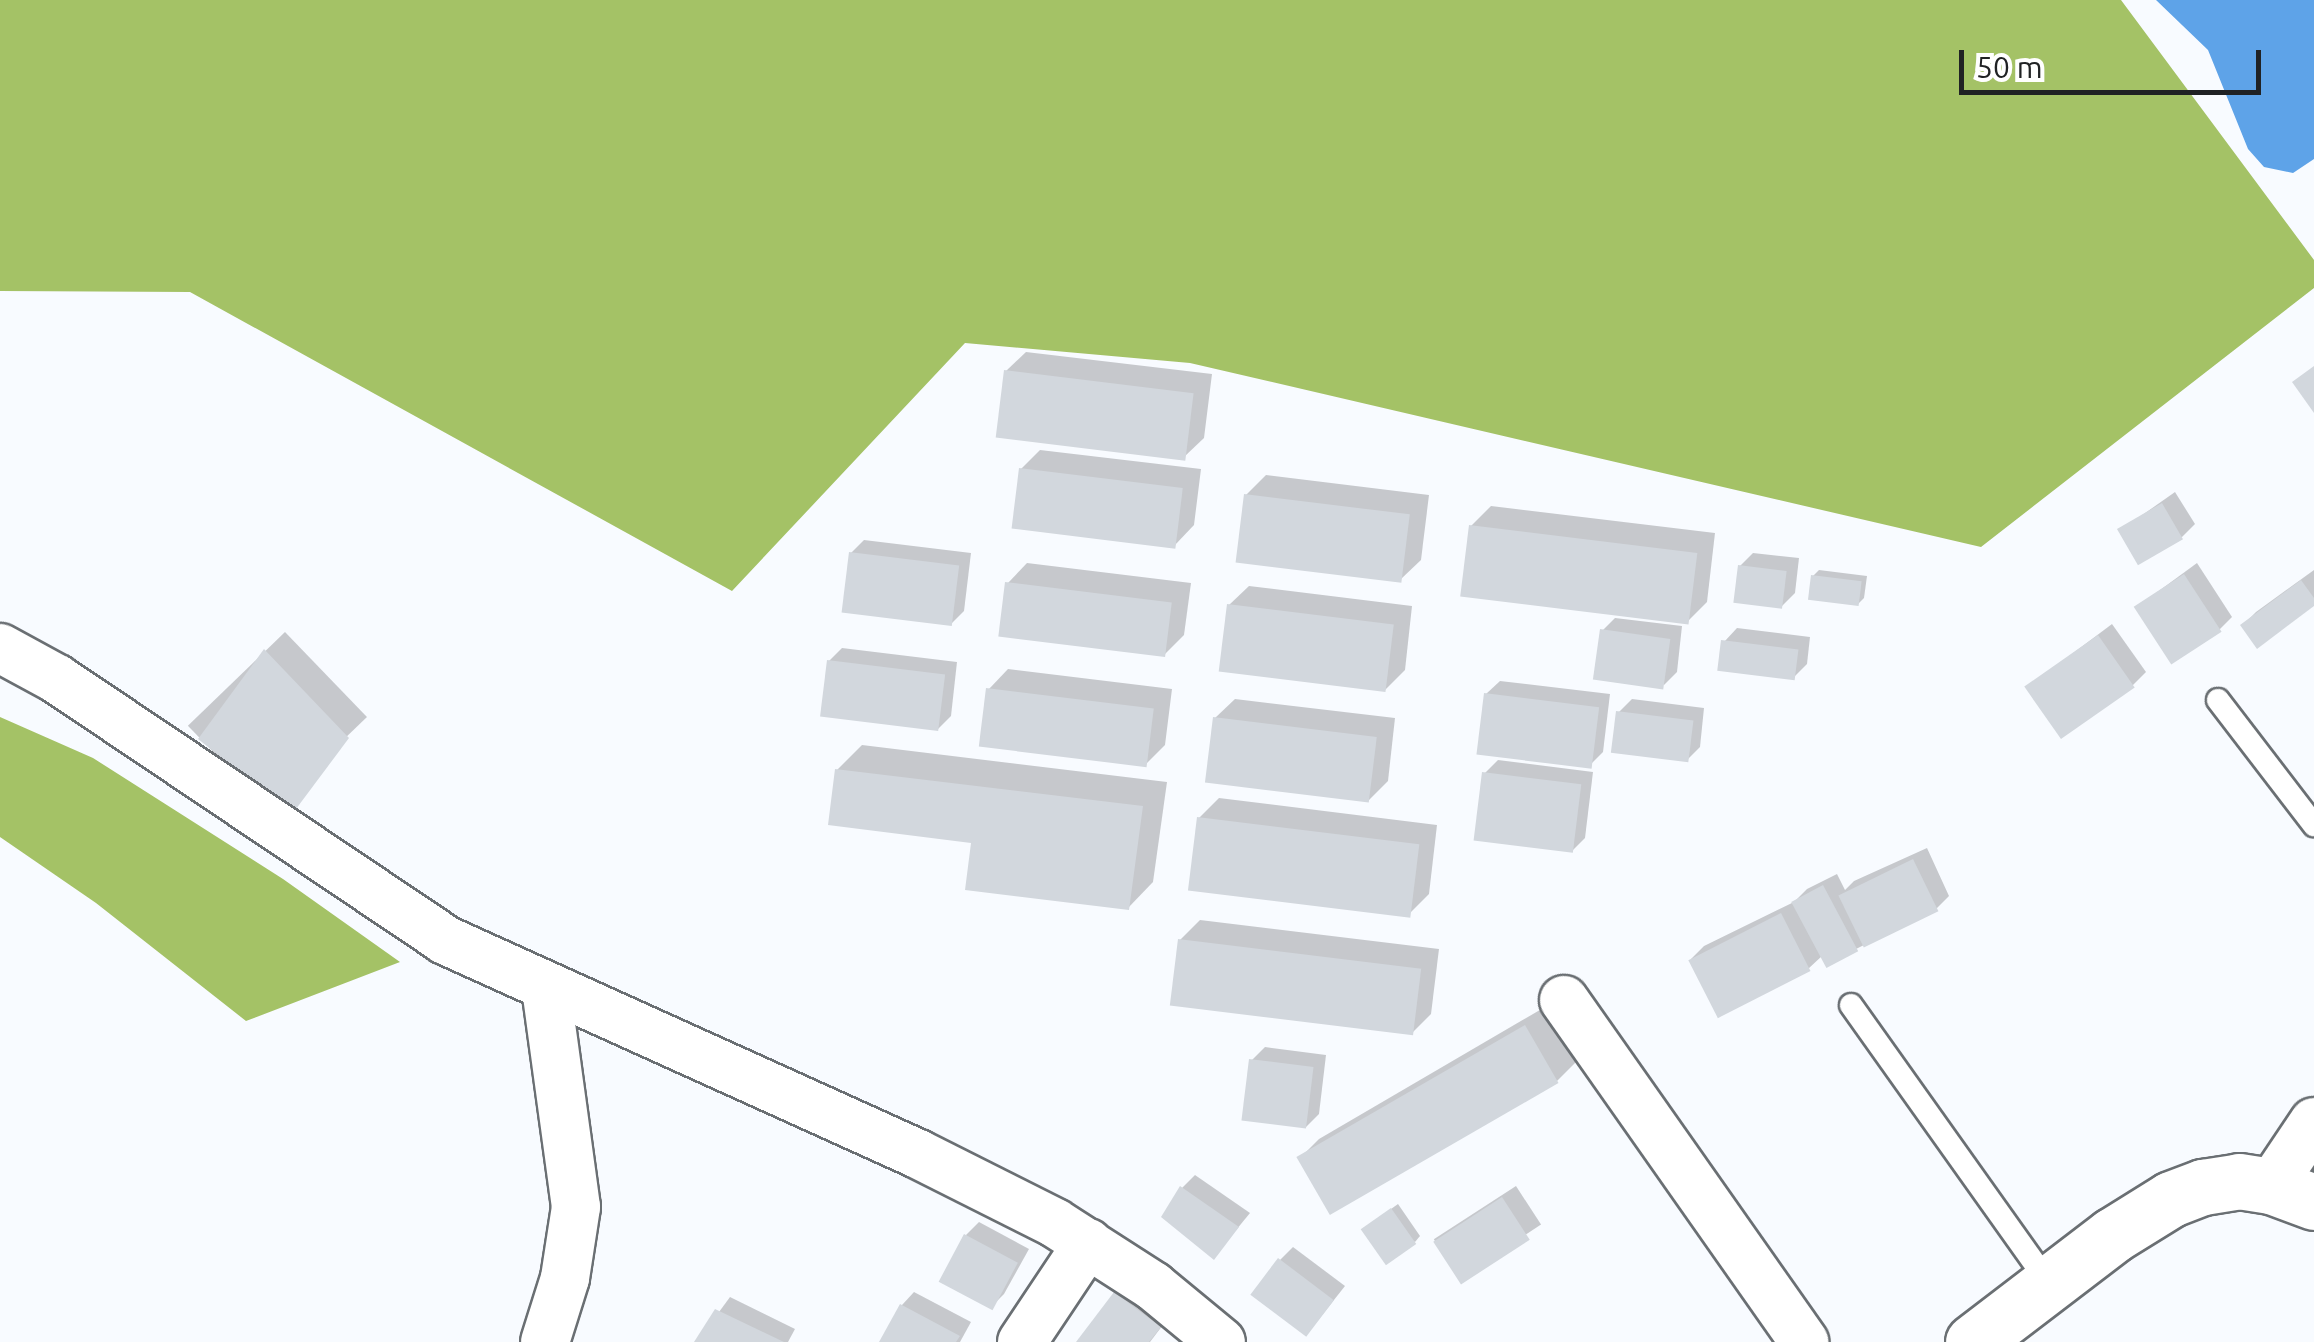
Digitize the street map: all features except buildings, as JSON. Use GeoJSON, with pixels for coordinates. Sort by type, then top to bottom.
{"type":"FeatureCollection","features":[{"type":"Feature","properties":{"kind":"street"},"geometry":{"type":"LineString","coordinates":[[0,648],[57,679],[397,912],[546,988],[918,1154],[1088,1243],[1152,1286],[1221,1342]]}},
{"type":"Feature","properties":{"kind":"street"},"geometry":{"type":"LineString","coordinates":[[545,1342],[565,1278],[576,1206],[546,988]]}},
{"type":"Feature","properties":{"kind":"street"},"geometry":{"type":"LineString","coordinates":[[1564,1000],[1804,1342]]}},
{"type":"Feature","properties":{"kind":"street"},"geometry":{"type":"LineString","coordinates":[[1974,1342],[2113,1235],[2171,1199],[2203,1187],[2239,1181],[2293,1194],[2314,1122]]}},
{"type":"Feature","properties":{"kind":"street"},"geometry":{"type":"LineString","coordinates":[[1022,1342],[1088,1243]]}},
{"type":"Feature","properties":{"kind":"lane"},"geometry":{"type":"LineString","coordinates":[[2218,700],[2314,825]]}},
{"type":"Feature","properties":{"kind":"lane"},"geometry":{"type":"LineString","coordinates":[[1851,1005],[2049,1284]]}},
{"type":"Feature","properties":{"kind":"green space"},"geometry":{"type":"Polygon","coordinates":[[[0,0],[2121,0],[2314,260],[2314,288],[1981,547],[1190,363],[965,343],[732,591],[190,292],[0,291],[0,0]]]}},
{"type":"Feature","properties":{"kind":"green space"},"geometry":{"type":"Polygon","coordinates":[[[0,717],[93,758],[283,879],[400,962],[246,1021],[96,903],[0,837],[0,717]]]}},
{"type":"Feature","properties":{"kind":"water"},"geometry":{"type":"Polygon","coordinates":[[[2156,0],[2314,0],[2314,159],[2293,173],[2264,167],[2248,149],[2208,50],[2156,0]]]}}]}
